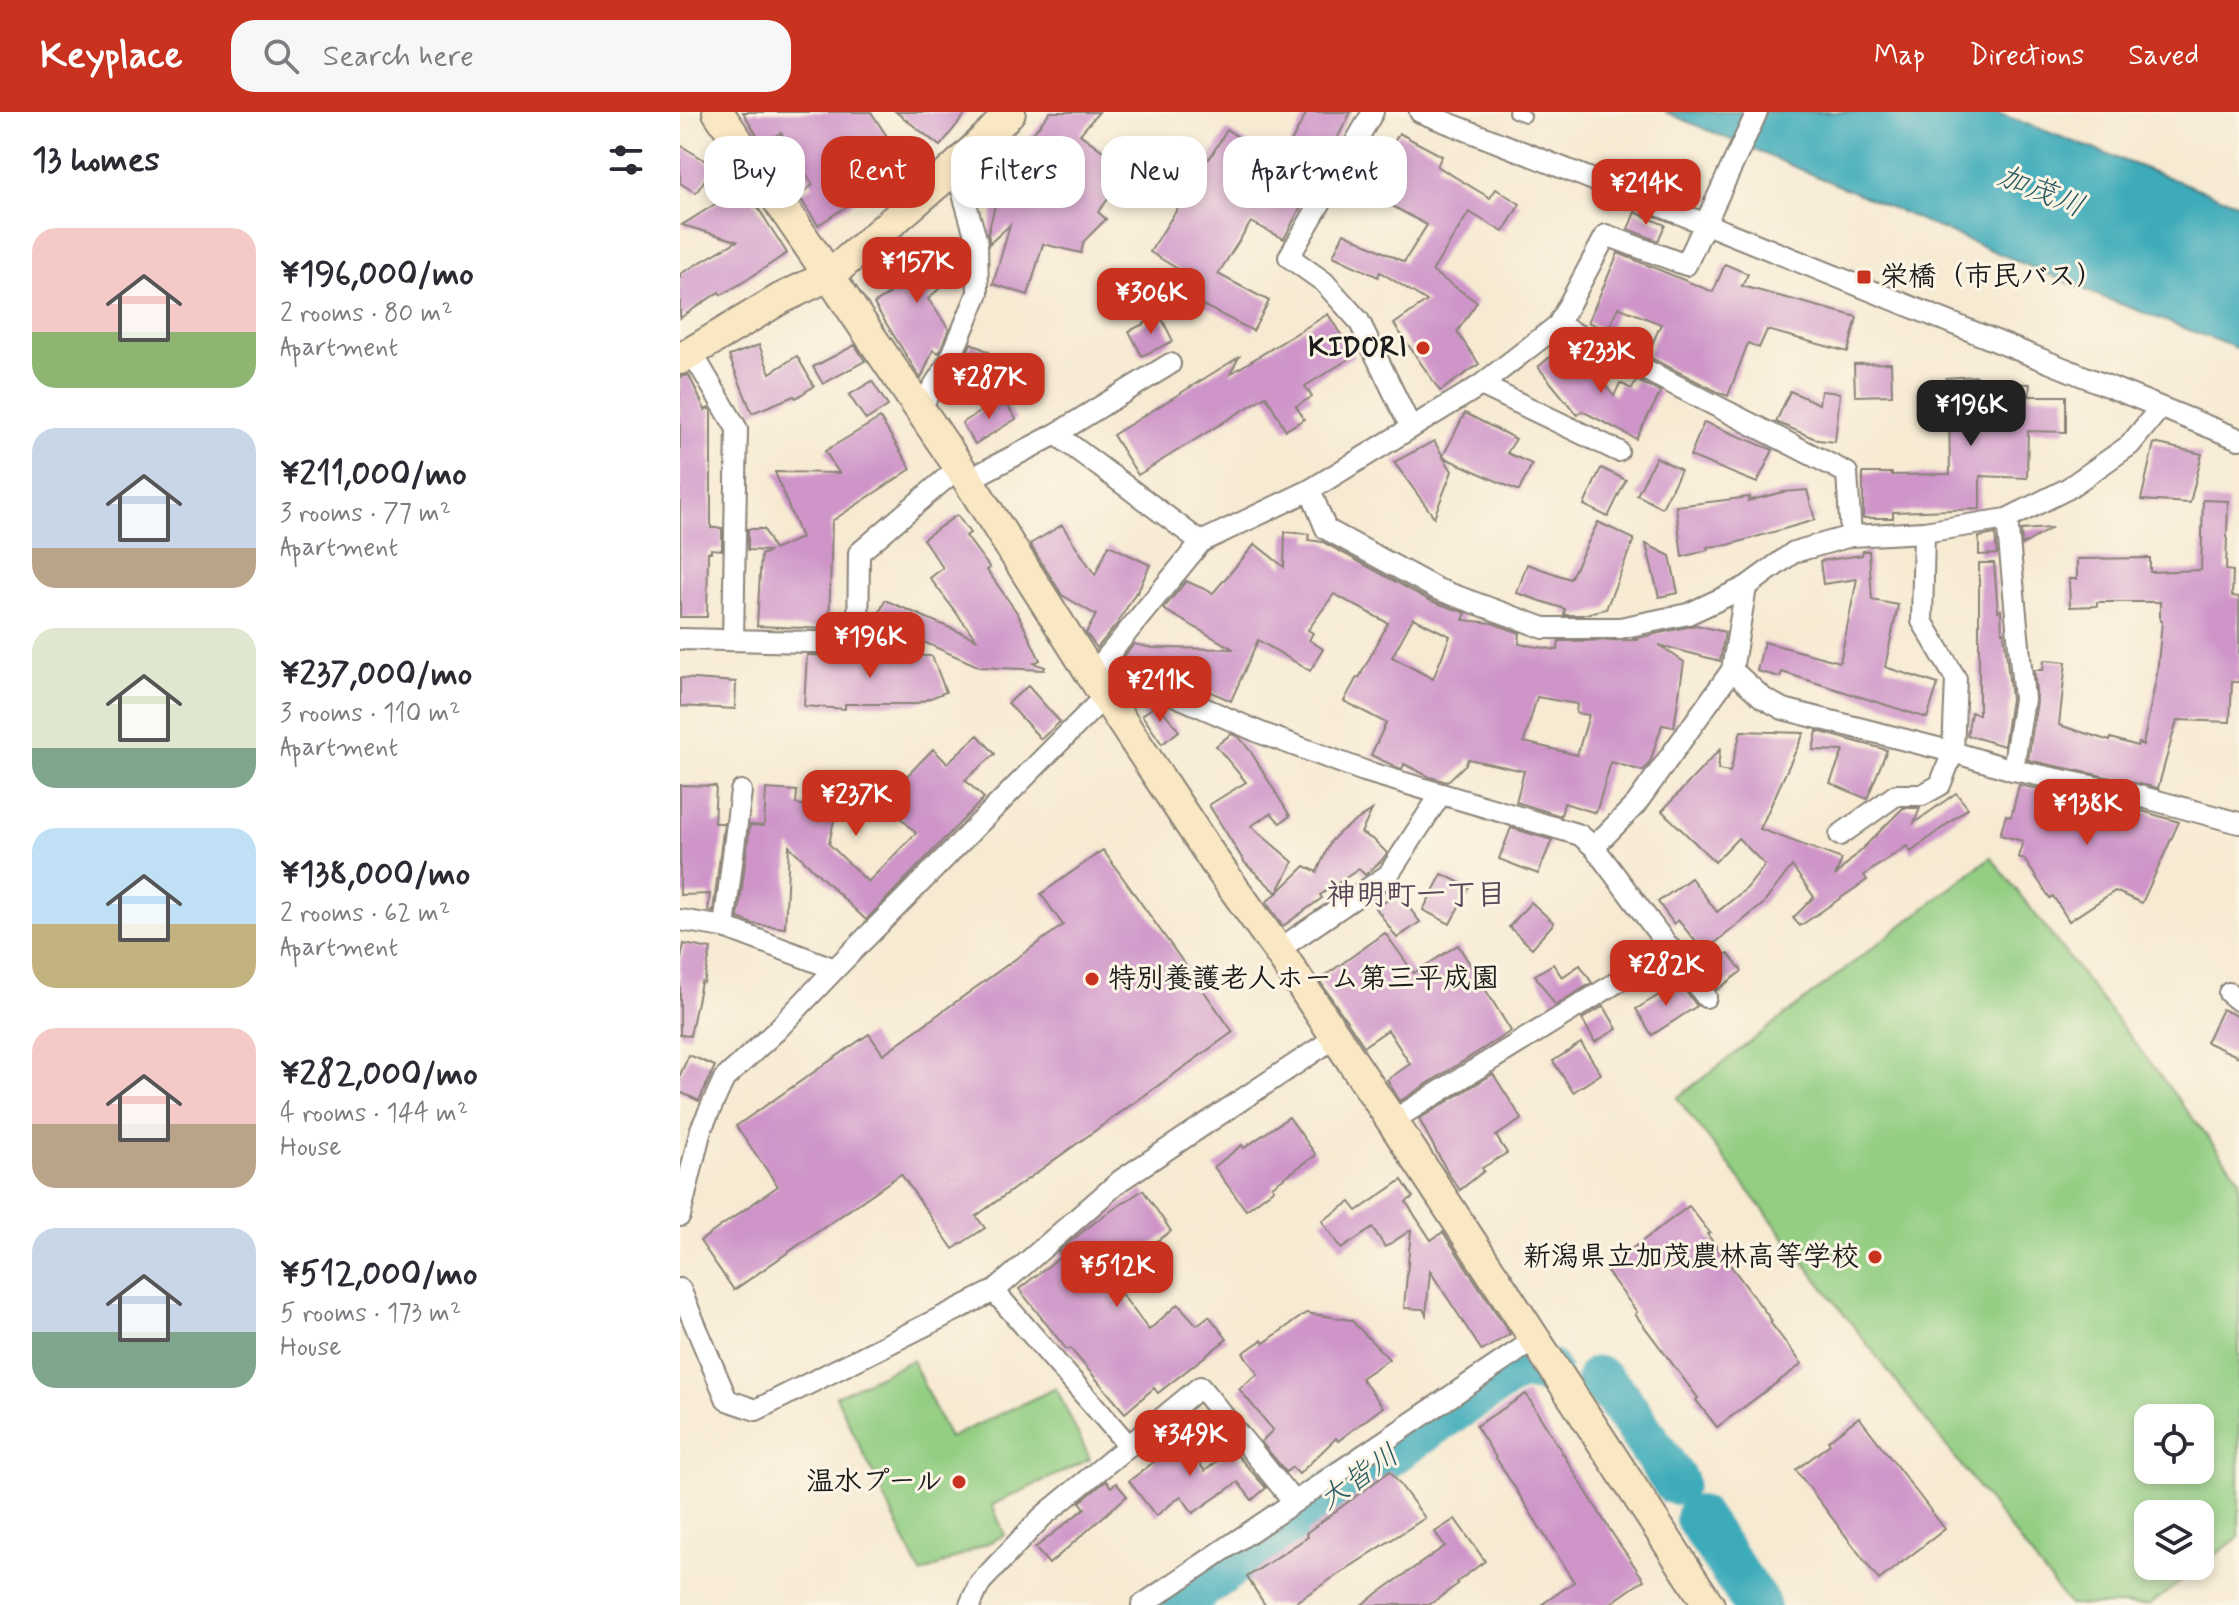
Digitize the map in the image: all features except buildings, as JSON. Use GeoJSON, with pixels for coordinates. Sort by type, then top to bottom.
{"type":"FeatureCollection","features":[{"type":"Feature","properties":{"kind":"street"},"geometry":{"type":"LineString","coordinates":[[718,112],[964,473],[1215,862],[1392,1121],[1709,1605]]}},
{"type":"Feature","properties":{"kind":"street"},"geometry":{"type":"LineString","coordinates":[[733,640],[737,429],[685,355],[780,299],[830,275],[949,173],[1010,112]]}},
{"type":"Feature","properties":{"kind":"street"},"geometry":{"type":"LineString","coordinates":[[1373,112],[1289,257],[1324,282],[1359,321],[1411,428]]}},
{"type":"Feature","properties":{"kind":"street"},"geometry":{"type":"LineString","coordinates":[[1420,112],[2239,439]]}},
{"type":"Feature","properties":{"kind":"street"},"geometry":{"type":"LineString","coordinates":[[680,1216],[701,1129],[724,1079],[776,1031],[1099,685],[1201,542],[1310,490],[1481,385],[1558,325],[1606,235],[1686,265],[1757,112]]}},
{"type":"Feature","properties":{"kind":"street"},"geometry":{"type":"LineString","coordinates":[[920,408],[950,360],[978,293],[977,242],[961,187],[949,173]]}},
{"type":"Feature","properties":{"kind":"street"},"geometry":{"type":"LineString","coordinates":[[1558,325],[1847,473],[1851,536]]}},
{"type":"Feature","properties":{"kind":"street"},"geometry":{"type":"LineString","coordinates":[[680,639],[858,643],[859,553],[964,473],[1056,434],[1170,364]]}},
{"type":"Feature","properties":{"kind":"street"},"geometry":{"type":"LineString","coordinates":[[1481,385],[1618,451]]}},
{"type":"Feature","properties":{"kind":"street"},"geometry":{"type":"LineString","coordinates":[[1310,490],[1326,529],[1437,589],[1544,628],[1620,628],[1688,614],[1746,587],[1794,552],[1851,536],[1924,532],[2007,519],[2067,489],[2130,445],[2160,408]]}},
{"type":"Feature","properties":{"kind":"street"},"geometry":{"type":"LineString","coordinates":[[1056,434],[1201,542]]}},
{"type":"Feature","properties":{"kind":"street"},"geometry":{"type":"LineString","coordinates":[[2007,519],[2024,699],[2013,770]]}},
{"type":"Feature","properties":{"kind":"street"},"geometry":{"type":"LineString","coordinates":[[1840,835],[1896,795],[1922,795],[1940,785],[1953,752],[1956,679],[1922,621],[1924,532]]}},
{"type":"Feature","properties":{"kind":"street"},"geometry":{"type":"LineString","coordinates":[[1594,847],[1636,804],[1732,670],[1746,587]]}},
{"type":"Feature","properties":{"kind":"street"},"geometry":{"type":"LineString","coordinates":[[1732,670],[1763,698],[1783,709],[2013,770],[2135,795],[2239,823]]}},
{"type":"Feature","properties":{"kind":"street"},"geometry":{"type":"LineString","coordinates":[[1099,685],[1167,692],[1261,733],[1364,771],[1580,835],[1594,847],[1706,997]]}},
{"type":"Feature","properties":{"kind":"street"},"geometry":{"type":"LineString","coordinates":[[724,927],[741,791]]}},
{"type":"Feature","properties":{"kind":"street"},"geometry":{"type":"LineString","coordinates":[[1278,950],[1388,875],[1441,794]]}},
{"type":"Feature","properties":{"kind":"street"},"geometry":{"type":"LineString","coordinates":[[680,920],[724,927],[835,969]]}},
{"type":"Feature","properties":{"kind":"street"},"geometry":{"type":"LineString","coordinates":[[1392,1121],[1671,949]]}},
{"type":"Feature","properties":{"kind":"street"},"geometry":{"type":"LineString","coordinates":[[680,1289],[727,1400],[756,1410],[994,1291],[1121,1180],[1336,1037]]}},
{"type":"Feature","properties":{"kind":"street"},"geometry":{"type":"LineString","coordinates":[[994,1291],[1129,1446]]}},
{"type":"Feature","properties":{"kind":"street"},"geometry":{"type":"LineString","coordinates":[[1142,1605],[1534,1340]]}},
{"type":"Feature","properties":{"kind":"street"},"geometry":{"type":"LineString","coordinates":[[970,1605],[980,1583],[1042,1517],[1200,1387],[1294,1502]]}},
{"type":"Feature","properties":{"kind":"lane"},"geometry":{"type":"LineString","coordinates":[[1514,112],[1525,116]]}},
{"type":"Feature","properties":{"kind":"green space"},"geometry":{"type":"Polygon","coordinates":[[[1991,857],[2239,1178],[2239,1537],[2214,1556],[2214,1500],[2134,1500],[2134,1580],[2183,1580],[2150,1605],[2069,1605],[1677,1098],[1991,857]]]}},
{"type":"Feature","properties":{"kind":"green space","name":"温水プール"},"geometry":{"type":"Polygon","coordinates":[[[912,1360],[949,1438],[1056,1388],[1090,1459],[992,1505],[1005,1535],[921,1574],[836,1396],[912,1360]]]}},
{"type":"Feature","properties":{"kind":"water","name":"加茂川"},"geometry":{"type":"Polygon","coordinates":[[[1665,112],[1995,112],[2239,204],[2239,349],[2097,295],[1665,112]]]}},
{"type":"Feature","properties":{"kind":"waterway","name":"大皆川"},"geometry":{"type":"LineString","coordinates":[[1175,1605],[1443,1416],[1520,1367],[1547,1371]]}},
{"type":"Feature","properties":{"kind":"waterway","name":"大皆川"},"geometry":{"type":"LineString","coordinates":[[1599,1379],[1617,1397],[1675,1482]]}},
{"type":"Feature","properties":{"kind":"waterway","name":"大皆川"},"geometry":{"type":"LineString","coordinates":[[1698,1518],[1757,1605]]}},
{"type":"Feature","properties":{"kind":"place","name":"栄橋（市民バス）"},"geometry":{"type":"Point","coordinates":[1864,277]}},
{"type":"Feature","properties":{"kind":"place","name":"KIDORI"},"geometry":{"type":"Point","coordinates":[1423,348]}},
{"type":"Feature","properties":{"kind":"place","name":"特別養護老人ホーム第三平成園"},"geometry":{"type":"Point","coordinates":[1092,979]}},
{"type":"Feature","properties":{"kind":"place","name":"新潟県立加茂農林高等学校"},"geometry":{"type":"Point","coordinates":[1875,1257]}},
{"type":"Feature","properties":{"kind":"place","name":"温水プール"},"geometry":{"type":"Point","coordinates":[959,1482]}},
{"type":"Feature","properties":{"kind":"district","name":"神明町一丁目"},"geometry":{"type":"Point","coordinates":[1416,895]}}]}
